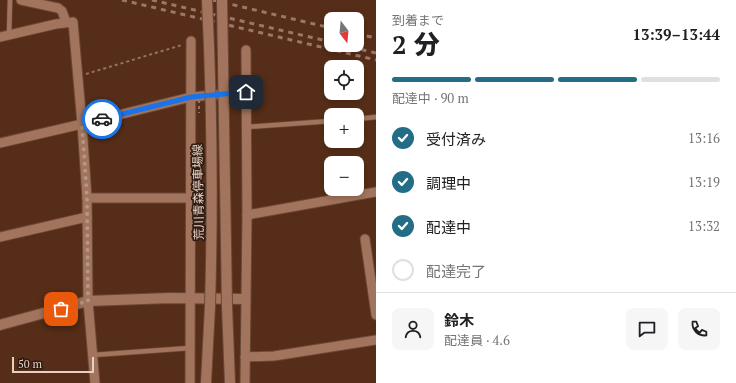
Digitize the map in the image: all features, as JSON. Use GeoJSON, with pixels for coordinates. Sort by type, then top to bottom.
{"type":"FeatureCollection","features":[{"type":"Feature","properties":{"kind":"main road","name":"荒川青森停車場線"},"geometry":{"type":"LineString","coordinates":[[206,0],[209,52],[212,246],[206,383]]}},
{"type":"Feature","properties":{"kind":"main road"},"geometry":{"type":"LineString","coordinates":[[222,0],[227,306],[230,383]]}},
{"type":"Feature","properties":{"kind":"main road"},"geometry":{"type":"LineString","coordinates":[[0,325],[88,301],[190,298],[245,299]]}},
{"type":"Feature","properties":{"kind":"street"},"geometry":{"type":"LineString","coordinates":[[21,0],[58,8],[62,12],[66,22]]}},
{"type":"Feature","properties":{"kind":"street"},"geometry":{"type":"LineString","coordinates":[[0,37],[66,22],[73,22],[75,24],[88,217],[88,301],[95,383]]}},
{"type":"Feature","properties":{"kind":"street"},"geometry":{"type":"LineString","coordinates":[[190,383],[191,43]]}},
{"type":"Feature","properties":{"kind":"street"},"geometry":{"type":"LineString","coordinates":[[245,383],[247,215],[246,50]]}},
{"type":"Feature","properties":{"kind":"street"},"geometry":{"type":"LineString","coordinates":[[0,143],[191,97],[246,92]]}},
{"type":"Feature","properties":{"kind":"street"},"geometry":{"type":"LineString","coordinates":[[247,215],[376,192]]}},
{"type":"Feature","properties":{"kind":"street"},"geometry":{"type":"LineString","coordinates":[[87,198],[191,198]]}},
{"type":"Feature","properties":{"kind":"street"},"geometry":{"type":"LineString","coordinates":[[0,237],[88,217]]}},
{"type":"Feature","properties":{"kind":"street"},"geometry":{"type":"LineString","coordinates":[[365,239],[376,315]]}},
{"type":"Feature","properties":{"kind":"street"},"geometry":{"type":"LineString","coordinates":[[245,357],[274,356],[376,340]]}},
{"type":"Feature","properties":{"kind":"lane"},"geometry":{"type":"LineString","coordinates":[[9,35],[10,0]]}},
{"type":"Feature","properties":{"kind":"lane"},"geometry":{"type":"LineString","coordinates":[[364,118],[376,117]]}},
{"type":"Feature","properties":{"kind":"lane"},"geometry":{"type":"LineString","coordinates":[[247,127],[324,122]]}},
{"type":"Feature","properties":{"kind":"lane"},"geometry":{"type":"LineString","coordinates":[[93,355],[190,348]]}},
{"type":"Feature","properties":{"kind":"path"},"geometry":{"type":"LineString","coordinates":[[78,76],[191,43]]}},
{"type":"Feature","properties":{"kind":"railway"},"geometry":{"type":"LineString","coordinates":[[122,0],[376,60]]}},
{"type":"Feature","properties":{"kind":"railway"},"geometry":{"type":"LineString","coordinates":[[152,0],[324,40]]}},
{"type":"Feature","properties":{"kind":"railway"},"geometry":{"type":"LineString","coordinates":[[213,0],[324,26]]}},
{"type":"Feature","properties":{"kind":"railway"},"geometry":{"type":"LineString","coordinates":[[364,35],[376,38]]}},
{"type":"Feature","properties":{"kind":"railway"},"geometry":{"type":"LineString","coordinates":[[364,50],[376,53]]}},
{"type":"Feature","properties":{"kind":"way so far"},"geometry":{"type":"LineString","coordinates":[[61,309],[88,301],[87,198],[82,124],[102,119]]}},
{"type":"Feature","properties":{"kind":"route"},"geometry":{"type":"LineString","coordinates":[[102,119],[191,97],[246,92]]}}]}
